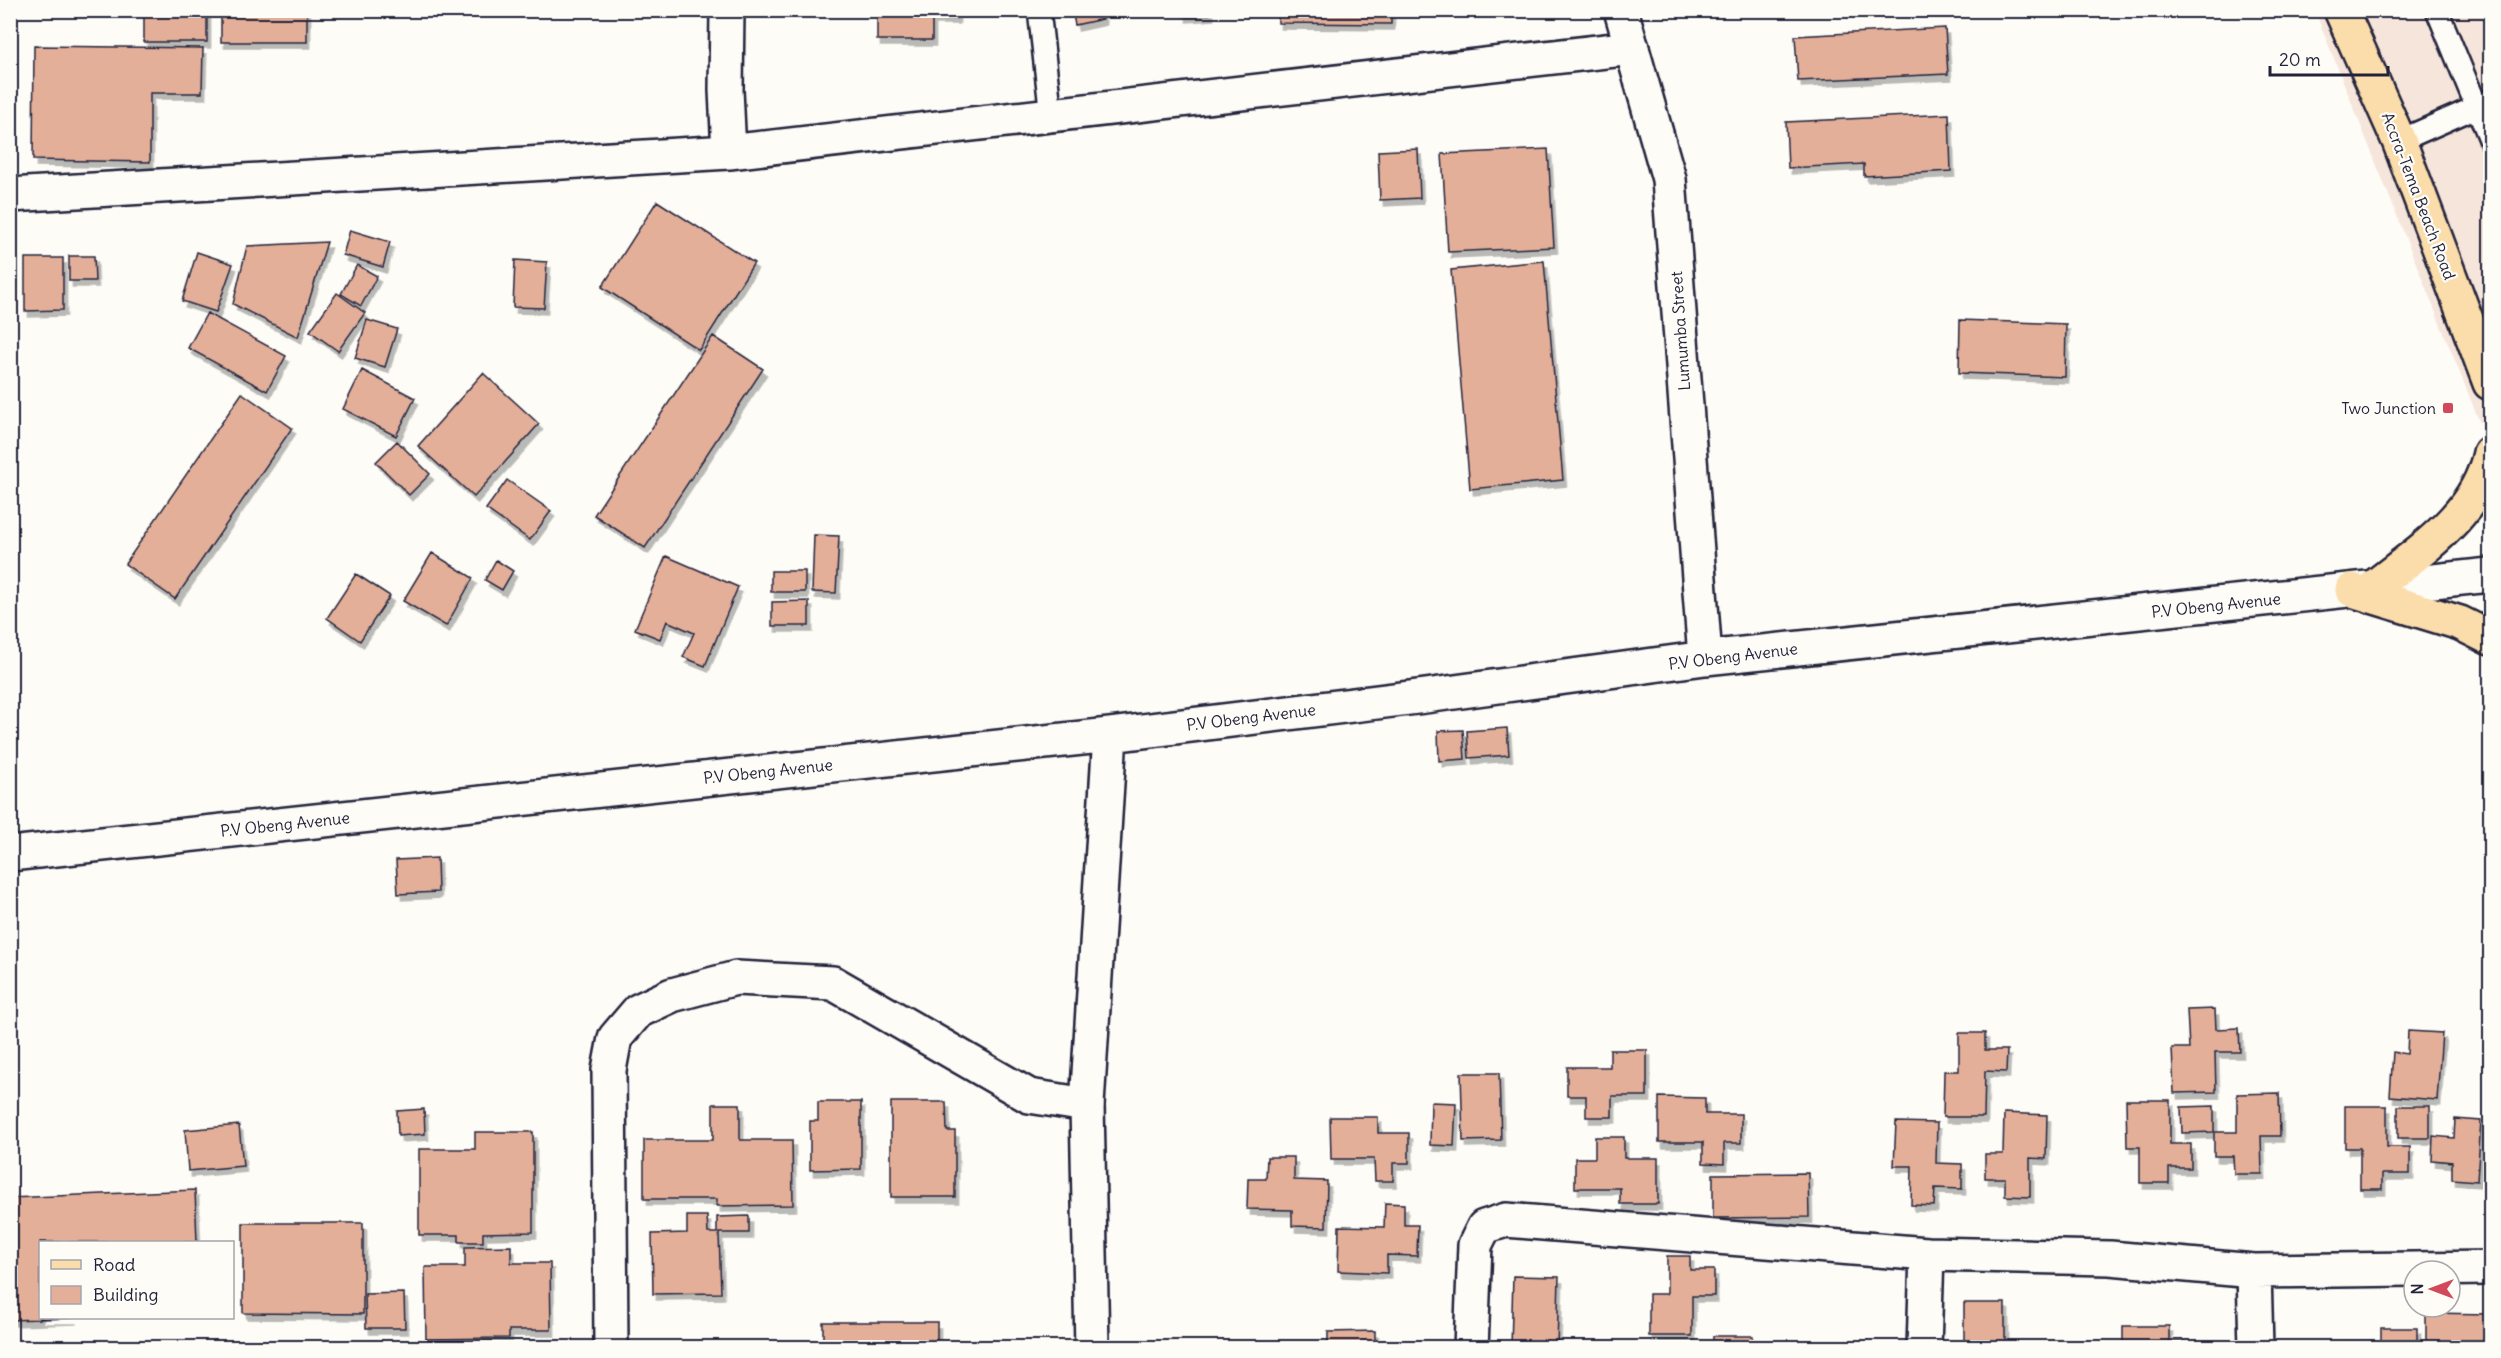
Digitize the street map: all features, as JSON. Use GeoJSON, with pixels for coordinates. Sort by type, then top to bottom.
{"type":"FeatureCollection","features":[{"type":"Feature","properties":{"kind":"main road","name":"Accra-Tema Beach Road"},"geometry":{"type":"LineString","coordinates":[[2341,10],[2399,141],[2490,383]]}},
{"type":"Feature","properties":{"kind":"main road"},"geometry":{"type":"LineString","coordinates":[[2363,589],[2452,525],[2476,493],[2490,453]]}},
{"type":"Feature","properties":{"kind":"main road"},"geometry":{"type":"LineString","coordinates":[[2363,589],[2460,623],[2490,638]]}},
{"type":"Feature","properties":{"kind":"street"},"geometry":{"type":"LineString","coordinates":[[727,10],[726,90],[729,152]]}},
{"type":"Feature","properties":{"kind":"street","name":"Lumumba Street"},"geometry":{"type":"LineString","coordinates":[[1621,10],[1669,179],[1705,658]]}},
{"type":"Feature","properties":{"kind":"street"},"geometry":{"type":"LineString","coordinates":[[10,195],[729,152],[1632,48]]}},
{"type":"Feature","properties":{"kind":"street","name":"P.V Obeng Avenue"},"geometry":{"type":"LineString","coordinates":[[10,854],[1110,735],[1705,658],[2490,575]]}},
{"type":"Feature","properties":{"kind":"street"},"geometry":{"type":"LineString","coordinates":[[1092,1347],[1087,1105],[1110,735]]}},
{"type":"Feature","properties":{"kind":"street"},"geometry":{"type":"LineString","coordinates":[[611,1347],[609,1070],[615,1038],[638,1011],[672,995],[736,978],[833,983],[1029,1096],[1087,1105]]}},
{"type":"Feature","properties":{"kind":"street"},"geometry":{"type":"LineString","coordinates":[[1471,1347],[1475,1245],[1484,1227],[1506,1220],[1927,1254],[2110,1258],[2254,1271],[2490,1268]]}},
{"type":"Feature","properties":{"kind":"street"},"geometry":{"type":"LineString","coordinates":[[1924,1347],[1927,1254]]}},
{"type":"Feature","properties":{"kind":"street"},"geometry":{"type":"LineString","coordinates":[[2254,1271],[2256,1347]]}},
{"type":"Feature","properties":{"kind":"lane"},"geometry":{"type":"LineString","coordinates":[[1039,10],[1051,116]]}},
{"type":"Feature","properties":{"kind":"lane"},"geometry":{"type":"LineString","coordinates":[[2437,10],[2484,104],[2490,139]]}},
{"type":"Feature","properties":{"kind":"lane"},"geometry":{"type":"LineString","coordinates":[[2399,141],[2484,104]]}},
{"type":"Feature","properties":{"kind":"shaded area"},"geometry":{"type":"Polygon","coordinates":[[[2315,11],[2490,11],[2490,448],[2315,11]]]}},
{"type":"Feature","properties":{"kind":"building"},"geometry":{"type":"Polygon","coordinates":[[[144,10],[207,10],[207,42],[144,42],[144,10]]]}},
{"type":"Feature","properties":{"kind":"building"},"geometry":{"type":"Polygon","coordinates":[[[221,10],[307,10],[307,42],[221,42],[221,10]]]}},
{"type":"Feature","properties":{"kind":"building"},"geometry":{"type":"Polygon","coordinates":[[[877,10],[956,10],[956,18],[932,18],[932,40],[877,40],[877,10]]]}},
{"type":"Feature","properties":{"kind":"building"},"geometry":{"type":"Polygon","coordinates":[[[1072,10],[1101,10],[1103,19],[1075,25],[1072,10]]]}},
{"type":"Feature","properties":{"kind":"building"},"geometry":{"type":"Polygon","coordinates":[[[1183,10],[1210,10],[1210,14],[1183,16],[1183,10]]]}},
{"type":"Feature","properties":{"kind":"building"},"geometry":{"type":"Polygon","coordinates":[[[1278,10],[1391,10],[1391,24],[1278,23],[1278,10]]]}},
{"type":"Feature","properties":{"kind":"building"},"geometry":{"type":"Polygon","coordinates":[[[1945,28],[1948,74],[1798,81],[1795,36],[1945,28]]]}},
{"type":"Feature","properties":{"kind":"building"},"geometry":{"type":"Polygon","coordinates":[[[34,46],[203,48],[202,93],[150,93],[150,162],[33,160],[34,46]]]}},
{"type":"Feature","properties":{"kind":"building"},"geometry":{"type":"Polygon","coordinates":[[[1949,114],[1951,171],[1864,176],[1864,164],[1788,168],[1786,122],[1949,114]]]}},
{"type":"Feature","properties":{"kind":"building"},"geometry":{"type":"Polygon","coordinates":[[[1418,149],[1420,198],[1380,200],[1378,151],[1418,149]]]}},
{"type":"Feature","properties":{"kind":"building"},"geometry":{"type":"Polygon","coordinates":[[[1548,149],[1554,247],[1448,252],[1442,154],[1548,149]]]}},
{"type":"Feature","properties":{"kind":"building"},"geometry":{"type":"Polygon","coordinates":[[[657,201],[754,263],[699,350],[602,287],[657,201]]]}},
{"type":"Feature","properties":{"kind":"building"},"geometry":{"type":"Polygon","coordinates":[[[350,230],[390,242],[383,267],[343,255],[350,230]]]}},
{"type":"Feature","properties":{"kind":"building"},"geometry":{"type":"Polygon","coordinates":[[[327,242],[298,337],[233,304],[247,246],[327,242]]]}},
{"type":"Feature","properties":{"kind":"building"},"geometry":{"type":"Polygon","coordinates":[[[197,252],[233,264],[216,312],[182,301],[197,252]]]}},
{"type":"Feature","properties":{"kind":"building"},"geometry":{"type":"Polygon","coordinates":[[[69,256],[94,256],[95,281],[69,281],[69,256]]]}},
{"type":"Feature","properties":{"kind":"building"},"geometry":{"type":"Polygon","coordinates":[[[25,258],[63,258],[63,310],[25,311],[25,258]]]}},
{"type":"Feature","properties":{"kind":"building"},"geometry":{"type":"Polygon","coordinates":[[[515,260],[547,262],[544,308],[513,307],[515,260]]]}},
{"type":"Feature","properties":{"kind":"building"},"geometry":{"type":"Polygon","coordinates":[[[1544,261],[1563,480],[1470,489],[1451,270],[1544,261]]]}},
{"type":"Feature","properties":{"kind":"building"},"geometry":{"type":"Polygon","coordinates":[[[357,265],[377,276],[361,306],[341,294],[357,265]]]}},
{"type":"Feature","properties":{"kind":"building"},"geometry":{"type":"Polygon","coordinates":[[[337,293],[365,313],[338,351],[310,331],[337,293]]]}},
{"type":"Feature","properties":{"kind":"building"},"geometry":{"type":"Polygon","coordinates":[[[207,313],[286,356],[267,391],[188,348],[207,313]]]}},
{"type":"Feature","properties":{"kind":"building"},"geometry":{"type":"Polygon","coordinates":[[[367,320],[397,329],[385,367],[355,358],[367,320]]]}},
{"type":"Feature","properties":{"kind":"building"},"geometry":{"type":"Polygon","coordinates":[[[1960,320],[2066,324],[2065,377],[1959,373],[1960,320]]]}},
{"type":"Feature","properties":{"kind":"building"},"geometry":{"type":"Polygon","coordinates":[[[713,336],[763,369],[645,548],[594,515],[713,336]]]}},
{"type":"Feature","properties":{"kind":"building"},"geometry":{"type":"Polygon","coordinates":[[[362,370],[415,398],[396,436],[343,409],[362,370]]]}},
{"type":"Feature","properties":{"kind":"building"},"geometry":{"type":"Polygon","coordinates":[[[483,373],[539,424],[474,497],[418,446],[483,373]]]}},
{"type":"Feature","properties":{"kind":"building"},"geometry":{"type":"Polygon","coordinates":[[[242,393],[292,428],[175,599],[125,564],[242,393]]]}},
{"type":"Feature","properties":{"kind":"building"},"geometry":{"type":"Polygon","coordinates":[[[397,441],[430,474],[409,495],[376,462],[397,441]]]}},
{"type":"Feature","properties":{"kind":"building"},"geometry":{"type":"Polygon","coordinates":[[[507,480],[551,511],[530,540],[486,509],[507,480]]]}},
{"type":"Feature","properties":{"kind":"building"},"geometry":{"type":"Polygon","coordinates":[[[814,535],[839,536],[836,593],[812,592],[814,535]]]}},
{"type":"Feature","properties":{"kind":"building"},"geometry":{"type":"Polygon","coordinates":[[[432,553],[473,578],[446,626],[403,601],[432,553]]]}},
{"type":"Feature","properties":{"kind":"building"},"geometry":{"type":"Polygon","coordinates":[[[666,556],[738,587],[705,666],[683,657],[694,633],[667,621],[660,639],[635,629],[666,556]]]}},
{"type":"Feature","properties":{"kind":"building"},"geometry":{"type":"Polygon","coordinates":[[[496,560],[513,571],[502,590],[485,580],[496,560]]]}},
{"type":"Feature","properties":{"kind":"building"},"geometry":{"type":"Polygon","coordinates":[[[771,571],[805,571],[805,592],[771,592],[771,571]]]}},
{"type":"Feature","properties":{"kind":"building"},"geometry":{"type":"Polygon","coordinates":[[[356,574],[390,596],[360,641],[327,618],[356,574]]]}},
{"type":"Feature","properties":{"kind":"building"},"geometry":{"type":"Polygon","coordinates":[[[809,601],[809,626],[772,626],[772,602],[809,601]]]}},
{"type":"Feature","properties":{"kind":"building"},"geometry":{"type":"Polygon","coordinates":[[[1507,728],[1509,755],[1469,758],[1467,731],[1507,728]]]}},
{"type":"Feature","properties":{"kind":"building"},"geometry":{"type":"Polygon","coordinates":[[[1463,730],[1465,759],[1439,761],[1438,731],[1463,730]]]}},
{"type":"Feature","properties":{"kind":"building"},"geometry":{"type":"Polygon","coordinates":[[[437,858],[438,892],[398,894],[396,860],[437,858]]]}},
{"type":"Feature","properties":{"kind":"building"},"geometry":{"type":"Polygon","coordinates":[[[2215,1009],[2216,1029],[2239,1028],[2240,1052],[2215,1052],[2216,1092],[2174,1093],[2172,1048],[2189,1048],[2187,1010],[2215,1009]]]}},
{"type":"Feature","properties":{"kind":"building"},"geometry":{"type":"Polygon","coordinates":[[[2408,1031],[2442,1033],[2437,1100],[2390,1096],[2393,1052],[2407,1054],[2408,1031]]]}},
{"type":"Feature","properties":{"kind":"building"},"geometry":{"type":"Polygon","coordinates":[[[1959,1033],[1985,1033],[1985,1050],[2007,1050],[2006,1072],[1985,1071],[1984,1117],[1943,1117],[1944,1071],[1959,1071],[1959,1033]]]}},
{"type":"Feature","properties":{"kind":"building"},"geometry":{"type":"Polygon","coordinates":[[[1610,1050],[1647,1050],[1647,1096],[1612,1096],[1612,1117],[1586,1117],[1586,1096],[1567,1096],[1567,1067],[1610,1067],[1610,1050]]]}},
{"type":"Feature","properties":{"kind":"building"},"geometry":{"type":"Polygon","coordinates":[[[1461,1073],[1499,1073],[1501,1140],[1463,1141],[1461,1073]]]}},
{"type":"Feature","properties":{"kind":"building"},"geometry":{"type":"Polygon","coordinates":[[[2279,1093],[2280,1136],[2261,1136],[2262,1174],[2234,1174],[2233,1156],[2214,1156],[2214,1132],[2237,1132],[2237,1094],[2279,1093]]]}},
{"type":"Feature","properties":{"kind":"building"},"geometry":{"type":"Polygon","coordinates":[[[1659,1097],[1705,1098],[1705,1114],[1741,1114],[1741,1143],[1724,1143],[1724,1164],[1703,1163],[1703,1142],[1659,1142],[1659,1097]]]}},
{"type":"Feature","properties":{"kind":"building"},"geometry":{"type":"Polygon","coordinates":[[[2126,1100],[2170,1100],[2170,1144],[2191,1144],[2191,1168],[2169,1168],[2169,1183],[2140,1183],[2140,1147],[2127,1147],[2126,1100]]]}},
{"type":"Feature","properties":{"kind":"building"},"geometry":{"type":"Polygon","coordinates":[[[818,1102],[861,1102],[861,1169],[810,1170],[810,1121],[818,1121],[818,1102]]]}},
{"type":"Feature","properties":{"kind":"building"},"geometry":{"type":"Polygon","coordinates":[[[891,1102],[946,1102],[947,1131],[955,1131],[955,1197],[891,1197],[891,1102]]]}},
{"type":"Feature","properties":{"kind":"building"},"geometry":{"type":"Polygon","coordinates":[[[1431,1102],[1456,1103],[1454,1146],[1430,1145],[1431,1102]]]}},
{"type":"Feature","properties":{"kind":"building"},"geometry":{"type":"Polygon","coordinates":[[[713,1104],[740,1104],[740,1140],[792,1140],[793,1205],[717,1206],[717,1199],[644,1199],[644,1140],[713,1140],[713,1104]]]}},
{"type":"Feature","properties":{"kind":"building"},"geometry":{"type":"Polygon","coordinates":[[[2214,1106],[2214,1132],[2182,1133],[2181,1107],[2214,1106]]]}},
{"type":"Feature","properties":{"kind":"building"},"geometry":{"type":"Polygon","coordinates":[[[2345,1106],[2387,1106],[2387,1147],[2410,1147],[2410,1174],[2382,1174],[2382,1189],[2360,1189],[2360,1148],[2345,1148],[2345,1106]]]}},
{"type":"Feature","properties":{"kind":"building"},"geometry":{"type":"Polygon","coordinates":[[[2398,1106],[2430,1106],[2430,1138],[2398,1138],[2398,1106]]]}},
{"type":"Feature","properties":{"kind":"building"},"geometry":{"type":"Polygon","coordinates":[[[424,1109],[425,1134],[398,1136],[397,1111],[424,1109]]]}},
{"type":"Feature","properties":{"kind":"building"},"geometry":{"type":"Polygon","coordinates":[[[2004,1113],[2047,1115],[2046,1159],[2030,1158],[2030,1197],[2005,1196],[2005,1178],[1985,1178],[1985,1154],[2003,1154],[2004,1113]]]}},
{"type":"Feature","properties":{"kind":"building"},"geometry":{"type":"Polygon","coordinates":[[[1330,1117],[1378,1117],[1378,1133],[1409,1133],[1409,1163],[1393,1163],[1393,1181],[1375,1181],[1374,1159],[1331,1159],[1330,1117]]]}},
{"type":"Feature","properties":{"kind":"building"},"geometry":{"type":"Polygon","coordinates":[[[2455,1119],[2481,1121],[2477,1181],[2452,1179],[2452,1162],[2432,1160],[2433,1136],[2454,1138],[2455,1119]]]}},
{"type":"Feature","properties":{"kind":"building"},"geometry":{"type":"Polygon","coordinates":[[[1896,1122],[1937,1123],[1936,1163],[1962,1164],[1962,1189],[1935,1188],[1934,1206],[1911,1205],[1912,1166],[1894,1166],[1896,1122]]]}},
{"type":"Feature","properties":{"kind":"building"},"geometry":{"type":"Polygon","coordinates":[[[239,1125],[243,1166],[188,1171],[185,1130],[239,1125]]]}},
{"type":"Feature","properties":{"kind":"building"},"geometry":{"type":"Polygon","coordinates":[[[475,1132],[533,1132],[533,1232],[483,1233],[483,1242],[459,1242],[459,1235],[419,1235],[419,1149],[475,1149],[475,1132]]]}},
{"type":"Feature","properties":{"kind":"building"},"geometry":{"type":"Polygon","coordinates":[[[1595,1137],[1624,1137],[1624,1158],[1658,1158],[1658,1204],[1620,1204],[1620,1188],[1575,1188],[1575,1158],[1595,1158],[1595,1137]]]}},
{"type":"Feature","properties":{"kind":"building"},"geometry":{"type":"Polygon","coordinates":[[[1267,1157],[1294,1157],[1294,1180],[1327,1181],[1326,1227],[1292,1226],[1292,1210],[1247,1209],[1248,1179],[1266,1179],[1267,1157]]]}},
{"type":"Feature","properties":{"kind":"building"},"geometry":{"type":"Polygon","coordinates":[[[1808,1173],[1809,1217],[1713,1218],[1713,1174],[1808,1173]]]}},
{"type":"Feature","properties":{"kind":"building"},"geometry":{"type":"Polygon","coordinates":[[[195,1190],[197,1241],[39,1241],[39,1319],[42,1319],[10,1320],[10,1198],[195,1190]]]}},
{"type":"Feature","properties":{"kind":"building"},"geometry":{"type":"Polygon","coordinates":[[[1385,1203],[1404,1204],[1404,1225],[1418,1225],[1417,1256],[1387,1255],[1387,1273],[1338,1271],[1339,1226],[1384,1227],[1385,1203]]]}},
{"type":"Feature","properties":{"kind":"building"},"geometry":{"type":"Polygon","coordinates":[[[687,1216],[707,1216],[708,1233],[717,1233],[717,1217],[749,1216],[749,1233],[719,1233],[721,1293],[653,1294],[652,1234],[687,1233],[687,1216]]]}},
{"type":"Feature","properties":{"kind":"building"},"geometry":{"type":"Polygon","coordinates":[[[243,1223],[363,1223],[363,1314],[243,1313],[243,1223]]]}},
{"type":"Feature","properties":{"kind":"building"},"geometry":{"type":"Polygon","coordinates":[[[511,1246],[511,1263],[550,1263],[551,1330],[509,1330],[509,1338],[426,1339],[425,1267],[465,1267],[465,1247],[511,1246]]]}},
{"type":"Feature","properties":{"kind":"building"},"geometry":{"type":"Polygon","coordinates":[[[1667,1256],[1690,1256],[1690,1270],[1714,1270],[1714,1296],[1692,1296],[1692,1336],[1649,1336],[1649,1294],[1667,1294],[1667,1256]]]}},
{"type":"Feature","properties":{"kind":"building"},"geometry":{"type":"Polygon","coordinates":[[[1513,1276],[1559,1277],[1557,1348],[1511,1348],[1513,1276]]]}},
{"type":"Feature","properties":{"kind":"building"},"geometry":{"type":"Polygon","coordinates":[[[404,1293],[405,1328],[366,1328],[365,1294],[404,1293]]]}},
{"type":"Feature","properties":{"kind":"building"},"geometry":{"type":"Polygon","coordinates":[[[1964,1303],[2005,1303],[2005,1348],[1964,1348],[1964,1303]]]}},
{"type":"Feature","properties":{"kind":"building"},"geometry":{"type":"Polygon","coordinates":[[[2462,1314],[2490,1314],[2490,1348],[2426,1348],[2426,1319],[2462,1319],[2462,1314]]]}},
{"type":"Feature","properties":{"kind":"building"},"geometry":{"type":"Polygon","coordinates":[[[823,1322],[937,1322],[937,1348],[823,1348],[823,1322]]]}},
{"type":"Feature","properties":{"kind":"building"},"geometry":{"type":"Polygon","coordinates":[[[2123,1326],[2169,1326],[2169,1342],[2203,1342],[2203,1348],[2123,1348],[2123,1326]]]}},
{"type":"Feature","properties":{"kind":"building"},"geometry":{"type":"Polygon","coordinates":[[[2381,1328],[2417,1328],[2417,1348],[2335,1348],[2335,1342],[2381,1341],[2381,1328]]]}},
{"type":"Feature","properties":{"kind":"building"},"geometry":{"type":"Polygon","coordinates":[[[1375,1331],[1375,1348],[1328,1348],[1328,1332],[1375,1331]]]}},
{"type":"Feature","properties":{"kind":"building"},"geometry":{"type":"Polygon","coordinates":[[[1713,1336],[1753,1336],[1753,1348],[1713,1348],[1713,1336]]]}},
{"type":"Feature","properties":{"kind":"building"},"geometry":{"type":"Polygon","coordinates":[[[411,1341],[449,1341],[449,1348],[410,1348],[411,1341]]]}},
{"type":"Feature","properties":{"kind":"building"},"geometry":{"type":"Polygon","coordinates":[[[348,1342],[403,1342],[403,1348],[348,1348],[348,1342]]]}},
{"type":"Feature","properties":{"kind":"place","name":"Two Junction"},"geometry":{"type":"Point","coordinates":[2448,408]}}]}
